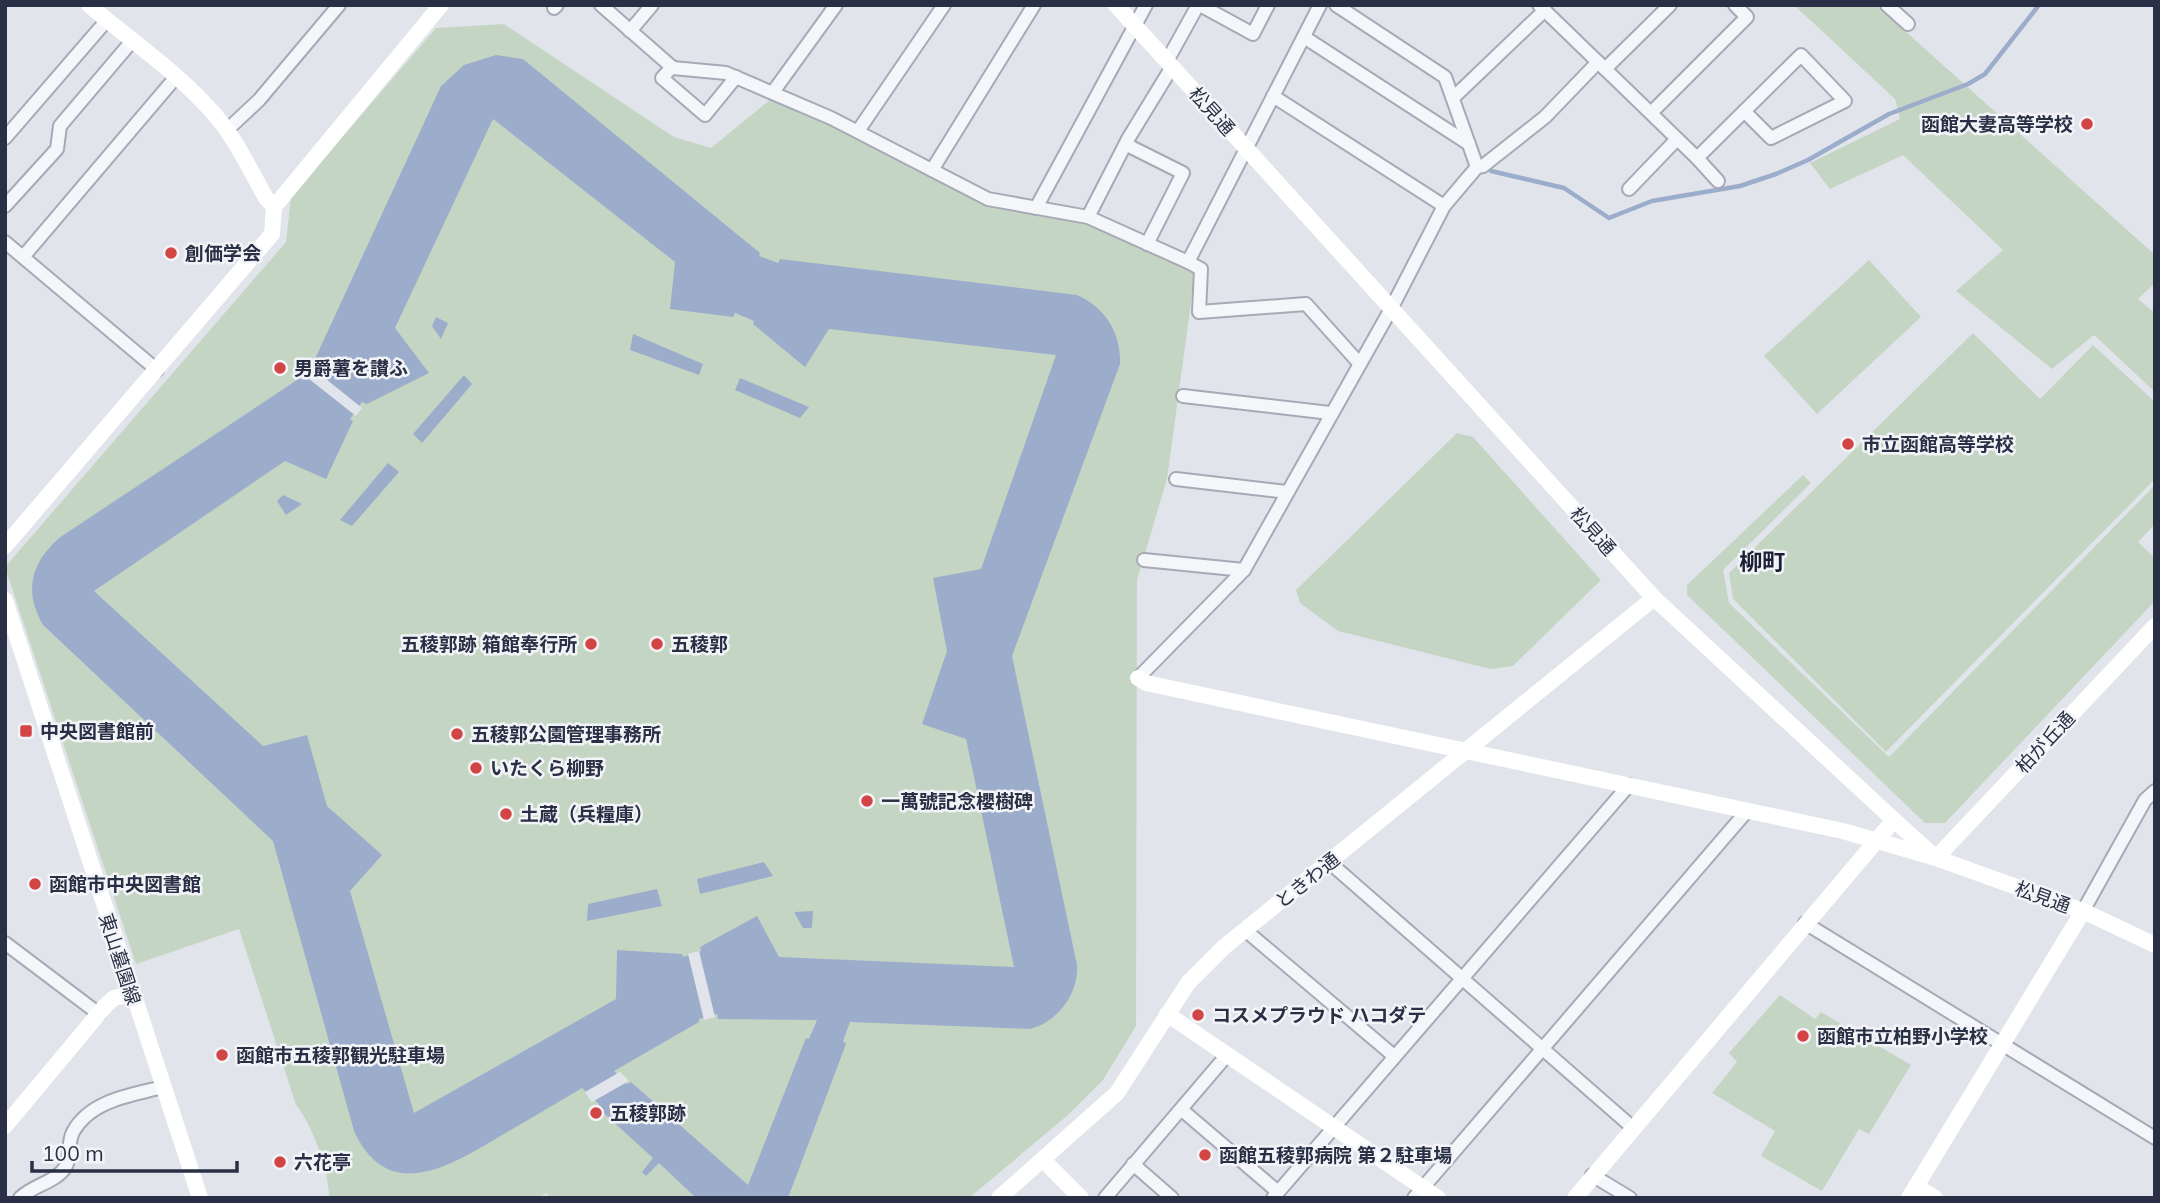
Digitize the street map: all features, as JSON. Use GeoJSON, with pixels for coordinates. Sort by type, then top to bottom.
{"type":"FeatureCollection","features":[{"type":"Feature","properties":{"kind":"street"},"geometry":{"type":"LineString","coordinates":[[89,5],[176,77],[227,130],[265,198],[274,206]]}},
{"type":"Feature","properties":{"kind":"street"},"geometry":{"type":"LineString","coordinates":[[227,130],[259,100],[340,5]]}},
{"type":"Feature","properties":{"kind":"street"},"geometry":{"type":"LineString","coordinates":[[5,545],[272,234],[274,206],[441,5]]}},
{"type":"Feature","properties":{"kind":"street"},"geometry":{"type":"LineString","coordinates":[[601,5],[672,67],[711,69],[736,77],[858,131],[988,199],[1088,217],[1188,262],[1201,269],[1199,312],[1306,304],[1359,363]]}},
{"type":"Feature","properties":{"kind":"street"},"geometry":{"type":"LineString","coordinates":[[630,31],[652,5]]}},
{"type":"Feature","properties":{"kind":"street"},"geometry":{"type":"LineString","coordinates":[[773,92],[836,5]]}},
{"type":"Feature","properties":{"kind":"street"},"geometry":{"type":"LineString","coordinates":[[858,131],[944,5]]}},
{"type":"Feature","properties":{"kind":"street"},"geometry":{"type":"LineString","coordinates":[[932,170],[1034,5]]}},
{"type":"Feature","properties":{"kind":"street","name":"松見通"},"geometry":{"type":"LineString","coordinates":[[1116,5],[1654,598],[1894,821],[1936,858],[2083,911],[2155,945]]}},
{"type":"Feature","properties":{"kind":"street"},"geometry":{"type":"LineString","coordinates":[[1036,208],[1146,5]]}},
{"type":"Feature","properties":{"kind":"street"},"geometry":{"type":"LineString","coordinates":[[1088,217],[1199,5],[1253,34],[1268,5]]}},
{"type":"Feature","properties":{"kind":"street"},"geometry":{"type":"LineString","coordinates":[[1188,262],[1320,5]]}},
{"type":"Feature","properties":{"kind":"street"},"geometry":{"type":"LineString","coordinates":[[1336,5],[1445,77],[1476,167]]}},
{"type":"Feature","properties":{"kind":"street"},"geometry":{"type":"LineString","coordinates":[[1670,5],[1545,117],[1483,166],[1476,167],[1444,206],[1391,309],[1244,570],[1138,678],[1146,683],[1747,810],[1936,858]]}},
{"type":"Feature","properties":{"kind":"street"},"geometry":{"type":"LineString","coordinates":[[1651,113],[1747,18],[1735,5]]}},
{"type":"Feature","properties":{"kind":"street"},"geometry":{"type":"LineString","coordinates":[[1887,5],[1908,24]]}},
{"type":"Feature","properties":{"kind":"street"},"geometry":{"type":"LineString","coordinates":[[1452,98],[1542,8],[1718,181]]}},
{"type":"Feature","properties":{"kind":"street"},"geometry":{"type":"LineString","coordinates":[[5,138],[107,20]]}},
{"type":"Feature","properties":{"kind":"street"},"geometry":{"type":"LineString","coordinates":[[1304,37],[1469,144]]}},
{"type":"Feature","properties":{"kind":"street"},"geometry":{"type":"LineString","coordinates":[[5,206],[57,149],[60,126],[132,41]]}},
{"type":"Feature","properties":{"kind":"street"},"geometry":{"type":"LineString","coordinates":[[1697,158],[1744,111],[1801,55],[1845,100],[1771,138],[1744,111]]}},
{"type":"Feature","properties":{"kind":"street"},"geometry":{"type":"LineString","coordinates":[[672,67],[662,78],[705,115],[736,77]]}},
{"type":"Feature","properties":{"kind":"street"},"geometry":{"type":"LineString","coordinates":[[23,257],[176,77]]}},
{"type":"Feature","properties":{"kind":"street"},"geometry":{"type":"LineString","coordinates":[[1273,96],[1444,206]]}},
{"type":"Feature","properties":{"kind":"street"},"geometry":{"type":"LineString","coordinates":[[1629,189],[1677,139]]}},
{"type":"Feature","properties":{"kind":"street"},"geometry":{"type":"LineString","coordinates":[[1127,145],[1183,173],[1147,244]]}},
{"type":"Feature","properties":{"kind":"street"},"geometry":{"type":"LineString","coordinates":[[5,242],[157,370]]}},
{"type":"Feature","properties":{"kind":"street"},"geometry":{"type":"LineString","coordinates":[[1182,396],[1330,414]]}},
{"type":"Feature","properties":{"kind":"street"},"geometry":{"type":"LineString","coordinates":[[1176,479],[1287,492]]}},
{"type":"Feature","properties":{"kind":"street"},"geometry":{"type":"LineString","coordinates":[[1144,560],[1244,570]]}},
{"type":"Feature","properties":{"kind":"street","name":"ときわ通"},"geometry":{"type":"LineString","coordinates":[[999,1198],[1044,1161],[1117,1093],[1167,1014],[1202,967],[1654,598]]}},
{"type":"Feature","properties":{"kind":"street","name":"東山墓園線"},"geometry":{"type":"LineString","coordinates":[[5,600],[131,994],[200,1198]]}},
{"type":"Feature","properties":{"kind":"street","name":"柏が丘通"},"geometry":{"type":"LineString","coordinates":[[1936,858],[2155,626]]}},
{"type":"Feature","properties":{"kind":"street"},"geometry":{"type":"LineString","coordinates":[[1182,1110],[1275,1195],[1629,785]]}},
{"type":"Feature","properties":{"kind":"street"},"geometry":{"type":"LineString","coordinates":[[1935,1198],[1913,1192],[2152,799]]}},
{"type":"Feature","properties":{"kind":"street"},"geometry":{"type":"LineString","coordinates":[[1418,1193],[1747,810]]}},
{"type":"Feature","properties":{"kind":"street"},"geometry":{"type":"LineString","coordinates":[[1575,1198],[1632,1127],[1894,821]]}},
{"type":"Feature","properties":{"kind":"street"},"geometry":{"type":"LineString","coordinates":[[1329,862],[1632,1127]]}},
{"type":"Feature","properties":{"kind":"street"},"geometry":{"type":"LineString","coordinates":[[1805,923],[2155,1138]]}},
{"type":"Feature","properties":{"kind":"street"},"geometry":{"type":"LineString","coordinates":[[1245,930],[1394,1056]]}},
{"type":"Feature","properties":{"kind":"street"},"geometry":{"type":"LineString","coordinates":[[5,943],[99,1014]]}},
{"type":"Feature","properties":{"kind":"street"},"geometry":{"type":"LineString","coordinates":[[5,1126],[114,998],[131,994]]}},
{"type":"Feature","properties":{"kind":"street"},"geometry":{"type":"LineString","coordinates":[[1167,1014],[1333,1127],[1418,1193],[1438,1198]]}},
{"type":"Feature","properties":{"kind":"street"},"geometry":{"type":"LineString","coordinates":[[1105,1198],[1227,1055]]}},
{"type":"Feature","properties":{"kind":"street"},"geometry":{"type":"LineString","coordinates":[[20,1198],[55,1178],[65,1168],[71,1136],[84,1117],[107,1102],[163,1087]]}},
{"type":"Feature","properties":{"kind":"street"},"geometry":{"type":"LineString","coordinates":[[1044,1161],[1081,1198]]}},
{"type":"Feature","properties":{"kind":"street"},"geometry":{"type":"LineString","coordinates":[[1133,1164],[1172,1198]]}},
{"type":"Feature","properties":{"kind":"street"},"geometry":{"type":"LineString","coordinates":[[1592,1175],[1630,1198]]}},
{"type":"Feature","properties":{"kind":"green space"},"geometry":{"type":"Polygon","coordinates":[[[1794,5],[1876,5],[2155,255],[2155,283],[2138,299],[2155,313],[2155,392],[2094,335],[2052,369],[1956,291],[2003,250],[1903,155],[1830,189],[1810,163],[1900,119],[1895,99],[1794,5]]]}},
{"type":"Feature","properties":{"kind":"green space"},"geometry":{"type":"Polygon","coordinates":[[[504,24],[674,137],[711,148],[771,99],[788,104],[987,205],[1092,224],[1195,273],[1167,479],[1137,580],[1136,1026],[1103,1080],[1068,1115],[969,1198],[549,1198],[547,1193],[537,1198],[329,1198],[327,1176],[319,1149],[296,1105],[239,929],[136,964],[5,567],[286,242],[291,197],[436,28],[504,24]]]}},
{"type":"Feature","properties":{"kind":"green space"},"geometry":{"type":"Polygon","coordinates":[[[1869,260],[1921,317],[1817,414],[1764,356],[1869,260]]]}},
{"type":"Feature","properties":{"kind":"green space"},"geometry":{"type":"Polygon","coordinates":[[[1973,333],[2040,399],[2093,345],[2155,402],[2155,479],[1886,752],[1733,599],[1729,573],[1973,333]]]}},
{"type":"Feature","properties":{"kind":"green space"},"geometry":{"type":"Polygon","coordinates":[[[1457,433],[1473,437],[1601,580],[1513,666],[1490,669],[1338,631],[1300,603],[1296,590],[1457,433]]]}},
{"type":"Feature","properties":{"kind":"green space"},"geometry":{"type":"Polygon","coordinates":[[[1803,475],[1811,483],[1723,570],[1729,603],[1889,757],[2155,485],[2155,524],[2138,542],[2155,558],[2155,601],[1945,823],[1925,823],[1687,595],[1687,585],[1803,475]]]}},
{"type":"Feature","properties":{"kind":"green space"},"geometry":{"type":"Polygon","coordinates":[[[1780,995],[1815,1019],[1821,1012],[1911,1065],[1869,1134],[1859,1129],[1822,1191],[1761,1156],[1775,1131],[1712,1093],[1737,1062],[1729,1053],[1780,995]]]}},
{"type":"Feature","properties":{"kind":"water"},"geometry":{"type":"Polygon","coordinates":[[[496,55],[523,59],[760,253],[759,256],[778,263],[780,259],[1077,295],[1104,314],[1118,342],[1120,364],[1012,656],[1077,965],[1074,986],[1058,1013],[1030,1029],[850,1022],[843,1041],[846,1044],[788,1198],[696,1198],[659,1163],[646,1176],[642,1172],[653,1158],[597,1107],[599,1104],[582,1088],[478,1149],[438,1168],[419,1173],[401,1173],[383,1167],[368,1153],[354,1131],[273,841],[43,625],[33,601],[36,568],[59,538],[300,378],[303,380],[316,364],[314,361],[441,86],[464,65],[496,55]],[[493,119],[395,328],[429,373],[367,404],[362,402],[350,419],[353,421],[326,479],[285,461],[94,591],[263,746],[307,735],[327,806],[382,855],[350,891],[414,1113],[616,999],[617,950],[682,954],[683,957],[701,951],[700,947],[757,916],[779,957],[1014,967],[966,739],[922,724],[947,651],[933,578],[981,569],[1056,355],[829,329],[805,367],[753,324],[754,321],[735,313],[733,317],[670,309],[675,262],[493,119]],[[717,1014],[699,1019],[699,1022],[614,1071],[627,1084],[631,1082],[748,1185],[806,1038],[809,1039],[817,1020],[718,1019],[717,1014]]]}},
{"type":"Feature","properties":{"kind":"water"},"geometry":{"type":"Polygon","coordinates":[[[436,317],[448,323],[441,339],[432,326],[436,317]]]}},
{"type":"Feature","properties":{"kind":"water"},"geometry":{"type":"Polygon","coordinates":[[[633,334],[703,364],[699,375],[630,350],[633,334]]]}},
{"type":"Feature","properties":{"kind":"water"},"geometry":{"type":"Polygon","coordinates":[[[464,375],[472,384],[422,443],[413,434],[464,375]]]}},
{"type":"Feature","properties":{"kind":"water"},"geometry":{"type":"Polygon","coordinates":[[[740,378],[809,407],[800,418],[735,390],[740,378]]]}},
{"type":"Feature","properties":{"kind":"water"},"geometry":{"type":"Polygon","coordinates":[[[388,463],[399,472],[352,526],[340,520],[388,463]]]}},
{"type":"Feature","properties":{"kind":"water"},"geometry":{"type":"Polygon","coordinates":[[[283,495],[302,504],[286,515],[277,501],[283,495]]]}},
{"type":"Feature","properties":{"kind":"water"},"geometry":{"type":"Polygon","coordinates":[[[764,862],[773,876],[700,894],[697,879],[764,862]]]}},
{"type":"Feature","properties":{"kind":"water"},"geometry":{"type":"Polygon","coordinates":[[[657,889],[662,906],[587,921],[588,904],[657,889]]]}},
{"type":"Feature","properties":{"kind":"water"},"geometry":{"type":"Polygon","coordinates":[[[813,911],[812,928],[803,928],[794,912],[813,911]]]}},
{"type":"Feature","properties":{"kind":"pier"},"geometry":{"type":"Polygon","coordinates":[[[311,367],[362,408],[356,416],[304,375],[311,367]]]}},
{"type":"Feature","properties":{"kind":"pier"},"geometry":{"type":"Polygon","coordinates":[[[699,951],[715,1017],[704,1020],[688,954],[699,951]]]}},
{"type":"Feature","properties":{"kind":"pier"},"geometry":{"type":"Polygon","coordinates":[[[620,1072],[629,1081],[592,1102],[590,1100],[585,1092],[620,1072]]]}},
{"type":"Feature","properties":{"kind":"waterway"},"geometry":{"type":"LineString","coordinates":[[1491,171],[1564,188],[1609,218],[1652,201],[1740,186],[1808,160],[1889,114],[1968,84],[1985,74],[2039,5]]}},
{"type":"Feature","properties":{"kind":"place","name":"函館大妻高等学校"},"geometry":{"type":"Point","coordinates":[2087,124]}},
{"type":"Feature","properties":{"kind":"place","name":"創価学会"},"geometry":{"type":"Point","coordinates":[171,253]}},
{"type":"Feature","properties":{"kind":"place","name":"男爵薯を讃ふ"},"geometry":{"type":"Point","coordinates":[280,368]}},
{"type":"Feature","properties":{"kind":"place","name":"市立函館高等学校"},"geometry":{"type":"Point","coordinates":[1848,444]}},
{"type":"Feature","properties":{"kind":"place","name":"五稜郭跡 箱館奉行所"},"geometry":{"type":"Point","coordinates":[591,644]}},
{"type":"Feature","properties":{"kind":"place","name":"五稜郭"},"geometry":{"type":"Point","coordinates":[657,644]}},
{"type":"Feature","properties":{"kind":"place","name":"中央図書館前"},"geometry":{"type":"Point","coordinates":[26,731]}},
{"type":"Feature","properties":{"kind":"place","name":"五稜郭公園管理事務所"},"geometry":{"type":"Point","coordinates":[457,734]}},
{"type":"Feature","properties":{"kind":"place","name":"いたくら柳野"},"geometry":{"type":"Point","coordinates":[476,768]}},
{"type":"Feature","properties":{"kind":"place","name":"一萬號記念櫻樹碑"},"geometry":{"type":"Point","coordinates":[867,801]}},
{"type":"Feature","properties":{"kind":"place","name":"土蔵（兵糧庫）"},"geometry":{"type":"Point","coordinates":[506,814]}},
{"type":"Feature","properties":{"kind":"place","name":"函館市中央図書館"},"geometry":{"type":"Point","coordinates":[35,884]}},
{"type":"Feature","properties":{"kind":"place","name":"コスメプラウド ハコダテ"},"geometry":{"type":"Point","coordinates":[1198,1015]}},
{"type":"Feature","properties":{"kind":"place","name":"函館市立柏野小学校"},"geometry":{"type":"Point","coordinates":[1803,1036]}},
{"type":"Feature","properties":{"kind":"place","name":"函館市五稜郭観光駐車場"},"geometry":{"type":"Point","coordinates":[222,1055]}},
{"type":"Feature","properties":{"kind":"place","name":"五稜郭跡"},"geometry":{"type":"Point","coordinates":[596,1113]}},
{"type":"Feature","properties":{"kind":"place","name":"函館五稜郭病院 第２駐車場"},"geometry":{"type":"Point","coordinates":[1205,1155]}},
{"type":"Feature","properties":{"kind":"place","name":"六花亭"},"geometry":{"type":"Point","coordinates":[280,1162]}},
{"type":"Feature","properties":{"kind":"district","name":"柳町"},"geometry":{"type":"Point","coordinates":[1762,561]}}]}
